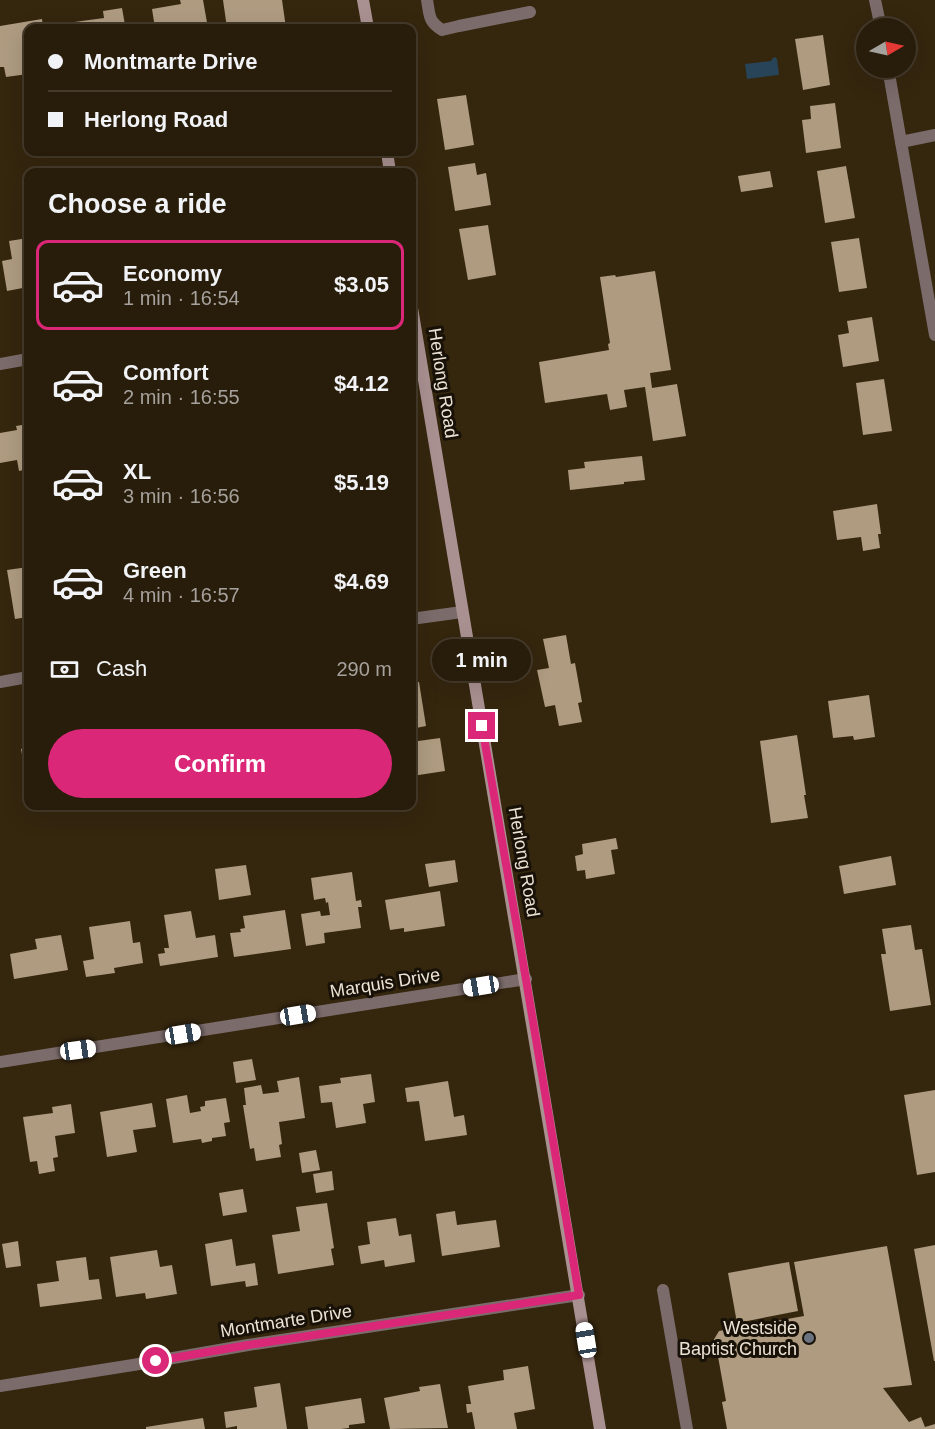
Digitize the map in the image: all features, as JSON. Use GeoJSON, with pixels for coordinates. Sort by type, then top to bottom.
{"type":"FeatureCollection","features":[{"type":"Feature","properties":{"kind":"street"},"geometry":{"type":"LineString","coordinates":[[363,0],[367,24]]}},
{"type":"Feature","properties":{"kind":"street"},"geometry":{"type":"LineString","coordinates":[[427,0],[430,16],[434,24],[442,30],[531,12]]}},
{"type":"Feature","properties":{"kind":"street"},"geometry":{"type":"LineString","coordinates":[[875,0],[878,18]]}},
{"type":"Feature","properties":{"kind":"street"},"geometry":{"type":"LineString","coordinates":[[890,78],[935,335]]}},
{"type":"Feature","properties":{"kind":"street"},"geometry":{"type":"LineString","coordinates":[[901,142],[935,135]]}},
{"type":"Feature","properties":{"kind":"street","name":"Herlong Road"},"geometry":{"type":"LineString","coordinates":[[416,332],[600,1429]]}},
{"type":"Feature","properties":{"kind":"street"},"geometry":{"type":"LineString","coordinates":[[0,364],[24,361]]}},
{"type":"Feature","properties":{"kind":"street"},"geometry":{"type":"LineString","coordinates":[[416,618],[462,612]]}},
{"type":"Feature","properties":{"kind":"street"},"geometry":{"type":"LineString","coordinates":[[0,682],[24,678]]}},
{"type":"Feature","properties":{"kind":"street","name":"Marquis Drive"},"geometry":{"type":"LineString","coordinates":[[0,1062],[526,979]]}},
{"type":"Feature","properties":{"kind":"street"},"geometry":{"type":"LineString","coordinates":[[663,1290],[687,1429]]}},
{"type":"Feature","properties":{"kind":"street","name":"Montmarte Drive"},"geometry":{"type":"LineString","coordinates":[[0,1386],[248,1345],[579,1295]]}},
{"type":"Feature","properties":{"kind":"water"},"geometry":{"type":"Polygon","coordinates":[[[775,57],[778,75],[747,79],[745,64],[771,61],[775,57]]]}},
{"type":"Feature","properties":{"kind":"building"},"geometry":{"type":"Polygon","coordinates":[[[180,0],[203,0],[207,24],[154,24],[152,9],[181,4],[180,0]]]}},
{"type":"Feature","properties":{"kind":"building"},"geometry":{"type":"Polygon","coordinates":[[[223,0],[282,0],[285,24],[226,24],[223,0]]]}},
{"type":"Feature","properties":{"kind":"building"},"geometry":{"type":"Polygon","coordinates":[[[122,8],[125,24],[67,24],[104,18],[103,11],[122,8]]]}},
{"type":"Feature","properties":{"kind":"building"},"geometry":{"type":"Polygon","coordinates":[[[42,19],[43,24],[24,24],[24,75],[6,77],[4,67],[0,67],[0,26],[42,19]]]}},
{"type":"Feature","properties":{"kind":"building"},"geometry":{"type":"Polygon","coordinates":[[[823,35],[830,85],[803,90],[795,39],[823,35]]]}},
{"type":"Feature","properties":{"kind":"building"},"geometry":{"type":"Polygon","coordinates":[[[466,95],[474,145],[445,150],[437,99],[466,95]]]}},
{"type":"Feature","properties":{"kind":"building"},"geometry":{"type":"Polygon","coordinates":[[[835,103],[841,148],[806,153],[802,120],[811,119],[810,106],[835,103]]]}},
{"type":"Feature","properties":{"kind":"building"},"geometry":{"type":"Polygon","coordinates":[[[475,163],[477,175],[486,173],[491,205],[455,211],[448,167],[475,163]]]}},
{"type":"Feature","properties":{"kind":"building"},"geometry":{"type":"Polygon","coordinates":[[[846,166],[855,218],[825,223],[817,171],[846,166]]]}},
{"type":"Feature","properties":{"kind":"building"},"geometry":{"type":"Polygon","coordinates":[[[770,171],[773,187],[741,192],[738,176],[770,171]]]}},
{"type":"Feature","properties":{"kind":"building"},"geometry":{"type":"Polygon","coordinates":[[[488,225],[496,275],[468,280],[459,229],[488,225]]]}},
{"type":"Feature","properties":{"kind":"building"},"geometry":{"type":"Polygon","coordinates":[[[859,238],[867,288],[839,292],[831,242],[859,238]]]}},
{"type":"Feature","properties":{"kind":"building"},"geometry":{"type":"Polygon","coordinates":[[[24,239],[24,288],[7,291],[2,261],[12,259],[9,241],[24,239]]]}},
{"type":"Feature","properties":{"kind":"building"},"geometry":{"type":"Polygon","coordinates":[[[655,271],[671,370],[650,373],[652,388],[677,384],[686,436],[653,441],[645,387],[624,390],[627,407],[610,410],[607,394],[545,403],[539,362],[609,350],[608,344],[610,343],[600,277],[655,271]]]}},
{"type":"Feature","properties":{"kind":"building"},"geometry":{"type":"Polygon","coordinates":[[[872,317],[879,361],[843,367],[838,335],[849,333],[847,321],[872,317]]]}},
{"type":"Feature","properties":{"kind":"building"},"geometry":{"type":"Polygon","coordinates":[[[884,379],[892,431],[863,435],[856,383],[884,379]]]}},
{"type":"Feature","properties":{"kind":"building"},"geometry":{"type":"Polygon","coordinates":[[[24,425],[24,470],[19,471],[17,460],[0,463],[0,433],[17,430],[16,426],[24,425]]]}},
{"type":"Feature","properties":{"kind":"building"},"geometry":{"type":"Polygon","coordinates":[[[642,456],[645,480],[570,490],[568,470],[585,468],[584,462],[642,456]]]}},
{"type":"Feature","properties":{"kind":"building"},"geometry":{"type":"Polygon","coordinates":[[[877,504],[881,534],[878,534],[880,548],[863,551],[861,537],[837,540],[833,511],[877,504]]]}},
{"type":"Feature","properties":{"kind":"building"},"geometry":{"type":"Polygon","coordinates":[[[24,568],[24,618],[15,619],[7,570],[24,568]]]}},
{"type":"Feature","properties":{"kind":"building"},"geometry":{"type":"Polygon","coordinates":[[[566,635],[571,664],[575,663],[582,702],[578,703],[582,722],[559,726],[555,705],[545,707],[537,670],[549,668],[543,639],[566,635]]]}},
{"type":"Feature","properties":{"kind":"building"},"geometry":{"type":"Polygon","coordinates":[[[416,682],[419,682],[426,726],[416,728],[416,682]]]}},
{"type":"Feature","properties":{"kind":"building"},"geometry":{"type":"Polygon","coordinates":[[[869,695],[875,737],[854,740],[853,736],[833,738],[828,701],[869,695]]]}},
{"type":"Feature","properties":{"kind":"building"},"geometry":{"type":"Polygon","coordinates":[[[797,735],[808,818],[771,823],[760,741],[797,735]]]}},
{"type":"Feature","properties":{"kind":"building"},"geometry":{"type":"Polygon","coordinates":[[[440,738],[445,771],[416,775],[416,741],[440,738]]]}},
{"type":"Feature","properties":{"kind":"building"},"geometry":{"type":"Polygon","coordinates":[[[24,748],[24,765],[21,749],[24,748]]]}},
{"type":"Feature","properties":{"kind":"building"},"geometry":{"type":"Polygon","coordinates":[[[616,838],[618,849],[611,850],[615,874],[586,879],[585,870],[577,871],[575,856],[583,854],[582,844],[616,838]]]}},
{"type":"Feature","properties":{"kind":"building"},"geometry":{"type":"Polygon","coordinates":[[[891,856],[896,885],[844,894],[839,866],[891,856]]]}},
{"type":"Feature","properties":{"kind":"building"},"geometry":{"type":"Polygon","coordinates":[[[455,860],[458,882],[429,887],[425,864],[455,860]]]}},
{"type":"Feature","properties":{"kind":"building"},"geometry":{"type":"Polygon","coordinates":[[[246,865],[251,895],[219,900],[215,869],[246,865]]]}},
{"type":"Feature","properties":{"kind":"building"},"geometry":{"type":"Polygon","coordinates":[[[352,872],[356,901],[361,900],[362,907],[358,907],[361,928],[324,933],[325,943],[306,946],[301,914],[320,911],[321,916],[330,915],[325,898],[314,900],[311,878],[352,872]]]}},
{"type":"Feature","properties":{"kind":"building"},"geometry":{"type":"Polygon","coordinates":[[[440,891],[445,926],[404,932],[404,928],[390,930],[385,900],[440,891]]]}},
{"type":"Feature","properties":{"kind":"building"},"geometry":{"type":"Polygon","coordinates":[[[285,910],[291,949],[234,957],[230,933],[241,932],[240,929],[245,928],[243,916],[285,910]]]}},
{"type":"Feature","properties":{"kind":"building"},"geometry":{"type":"Polygon","coordinates":[[[191,911],[196,938],[215,935],[218,957],[160,966],[158,954],[165,953],[164,948],[169,948],[164,915],[191,911]]]}},
{"type":"Feature","properties":{"kind":"building"},"geometry":{"type":"Polygon","coordinates":[[[130,921],[133,943],[140,942],[143,963],[114,968],[115,973],[86,977],[83,961],[94,959],[89,927],[130,921]]]}},
{"type":"Feature","properties":{"kind":"building"},"geometry":{"type":"Polygon","coordinates":[[[911,925],[915,950],[922,949],[931,1005],[890,1011],[881,954],[886,954],[882,929],[911,925]]]}},
{"type":"Feature","properties":{"kind":"building"},"geometry":{"type":"Polygon","coordinates":[[[61,935],[68,970],[14,979],[10,954],[37,949],[35,939],[61,935]]]}},
{"type":"Feature","properties":{"kind":"building"},"geometry":{"type":"Polygon","coordinates":[[[252,1059],[256,1080],[236,1083],[233,1062],[252,1059]]]}},
{"type":"Feature","properties":{"kind":"building"},"geometry":{"type":"Polygon","coordinates":[[[371,1074],[375,1102],[363,1104],[366,1123],[336,1128],[332,1102],[321,1103],[319,1086],[341,1083],[340,1078],[371,1074]]]}},
{"type":"Feature","properties":{"kind":"building"},"geometry":{"type":"Polygon","coordinates":[[[299,1077],[305,1118],[279,1122],[281,1157],[256,1161],[254,1148],[250,1149],[243,1105],[246,1105],[244,1088],[261,1085],[263,1094],[279,1092],[277,1081],[299,1077]]]}},
{"type":"Feature","properties":{"kind":"building"},"geometry":{"type":"Polygon","coordinates":[[[448,1081],[454,1117],[464,1115],[467,1135],[425,1141],[419,1101],[407,1102],[405,1088],[448,1081]]]}},
{"type":"Feature","properties":{"kind":"building"},"geometry":{"type":"Polygon","coordinates":[[[935,1090],[935,1172],[917,1175],[904,1095],[935,1090]]]}},
{"type":"Feature","properties":{"kind":"building"},"geometry":{"type":"Polygon","coordinates":[[[187,1095],[190,1113],[201,1111],[200,1107],[205,1106],[205,1101],[226,1098],[230,1122],[224,1123],[226,1136],[212,1138],[212,1141],[202,1143],[201,1139],[173,1143],[166,1099],[187,1095]]]}},
{"type":"Feature","properties":{"kind":"building"},"geometry":{"type":"Polygon","coordinates":[[[152,1103],[156,1127],[133,1130],[137,1152],[107,1157],[100,1112],[152,1103]]]}},
{"type":"Feature","properties":{"kind":"building"},"geometry":{"type":"Polygon","coordinates":[[[71,1104],[75,1133],[55,1136],[58,1157],[53,1158],[55,1171],[39,1174],[37,1161],[30,1162],[23,1117],[53,1113],[52,1107],[71,1104]]]}},
{"type":"Feature","properties":{"kind":"building"},"geometry":{"type":"Polygon","coordinates":[[[316,1150],[320,1170],[302,1173],[299,1153],[316,1150]]]}},
{"type":"Feature","properties":{"kind":"building"},"geometry":{"type":"Polygon","coordinates":[[[332,1171],[334,1190],[316,1193],[313,1174],[332,1171]]]}},
{"type":"Feature","properties":{"kind":"building"},"geometry":{"type":"Polygon","coordinates":[[[243,1189],[247,1212],[223,1216],[219,1193],[243,1189]]]}},
{"type":"Feature","properties":{"kind":"building"},"geometry":{"type":"Polygon","coordinates":[[[327,1203],[334,1248],[331,1249],[334,1265],[278,1274],[272,1235],[300,1231],[296,1207],[327,1203]]]}},
{"type":"Feature","properties":{"kind":"building"},"geometry":{"type":"Polygon","coordinates":[[[455,1211],[457,1225],[496,1220],[500,1247],[442,1256],[436,1214],[455,1211]]]}},
{"type":"Feature","properties":{"kind":"building"},"geometry":{"type":"Polygon","coordinates":[[[396,1218],[399,1236],[411,1234],[415,1262],[385,1267],[384,1260],[361,1264],[358,1246],[370,1244],[367,1222],[396,1218]]]}},
{"type":"Feature","properties":{"kind":"building"},"geometry":{"type":"Polygon","coordinates":[[[232,1239],[236,1266],[255,1263],[258,1285],[246,1287],[245,1281],[211,1286],[205,1244],[232,1239]]]}},
{"type":"Feature","properties":{"kind":"building"},"geometry":{"type":"Polygon","coordinates":[[[18,1241],[21,1266],[6,1268],[2,1244],[18,1241]]]}},
{"type":"Feature","properties":{"kind":"building"},"geometry":{"type":"Polygon","coordinates":[[[935,1245],[935,1361],[934,1361],[914,1249],[935,1245]]]}},
{"type":"Feature","properties":{"kind":"building","name":"Westside Baptist Church"},"geometry":{"type":"Polygon","coordinates":[[[887,1246],[912,1385],[883,1388],[909,1422],[921,1417],[925,1427],[935,1424],[935,1429],[727,1429],[722,1402],[726,1401],[717,1351],[710,1346],[719,1331],[804,1316],[794,1262],[887,1246]]]}},
{"type":"Feature","properties":{"kind":"building"},"geometry":{"type":"Polygon","coordinates":[[[157,1250],[160,1267],[172,1265],[177,1294],[146,1299],[145,1293],[116,1297],[110,1257],[157,1250]]]}},
{"type":"Feature","properties":{"kind":"building"},"geometry":{"type":"Polygon","coordinates":[[[86,1257],[89,1280],[99,1279],[102,1299],[40,1307],[37,1284],[59,1281],[56,1261],[86,1257]]]}},
{"type":"Feature","properties":{"kind":"building"},"geometry":{"type":"Polygon","coordinates":[[[789,1262],[798,1311],[737,1323],[728,1273],[789,1262]]]}},
{"type":"Feature","properties":{"kind":"building"},"geometry":{"type":"Polygon","coordinates":[[[528,1366],[535,1409],[514,1413],[517,1429],[475,1429],[472,1412],[467,1413],[466,1404],[471,1404],[468,1386],[504,1380],[503,1370],[528,1366]]]}},
{"type":"Feature","properties":{"kind":"building"},"geometry":{"type":"Polygon","coordinates":[[[280,1383],[287,1429],[237,1429],[237,1426],[226,1428],[224,1412],[257,1407],[254,1387],[280,1383]]]}},
{"type":"Feature","properties":{"kind":"building"},"geometry":{"type":"Polygon","coordinates":[[[440,1384],[448,1428],[390,1429],[384,1398],[420,1391],[419,1387],[440,1384]]]}},
{"type":"Feature","properties":{"kind":"building"},"geometry":{"type":"Polygon","coordinates":[[[361,1398],[365,1423],[349,1425],[349,1428],[341,1429],[308,1429],[305,1407],[361,1398]]]}},
{"type":"Feature","properties":{"kind":"building"},"geometry":{"type":"Polygon","coordinates":[[[203,1418],[205,1429],[146,1429],[146,1427],[203,1418]]]}},
{"type":"Feature","properties":{"kind":"place","name":"Westside Baptist Church"},"geometry":{"type":"Point","coordinates":[809,1338]}},
{"type":"Feature","properties":{"kind":"route"},"geometry":{"type":"LineString","coordinates":[[156,1361],[579,1295],[482,726]]}}]}
